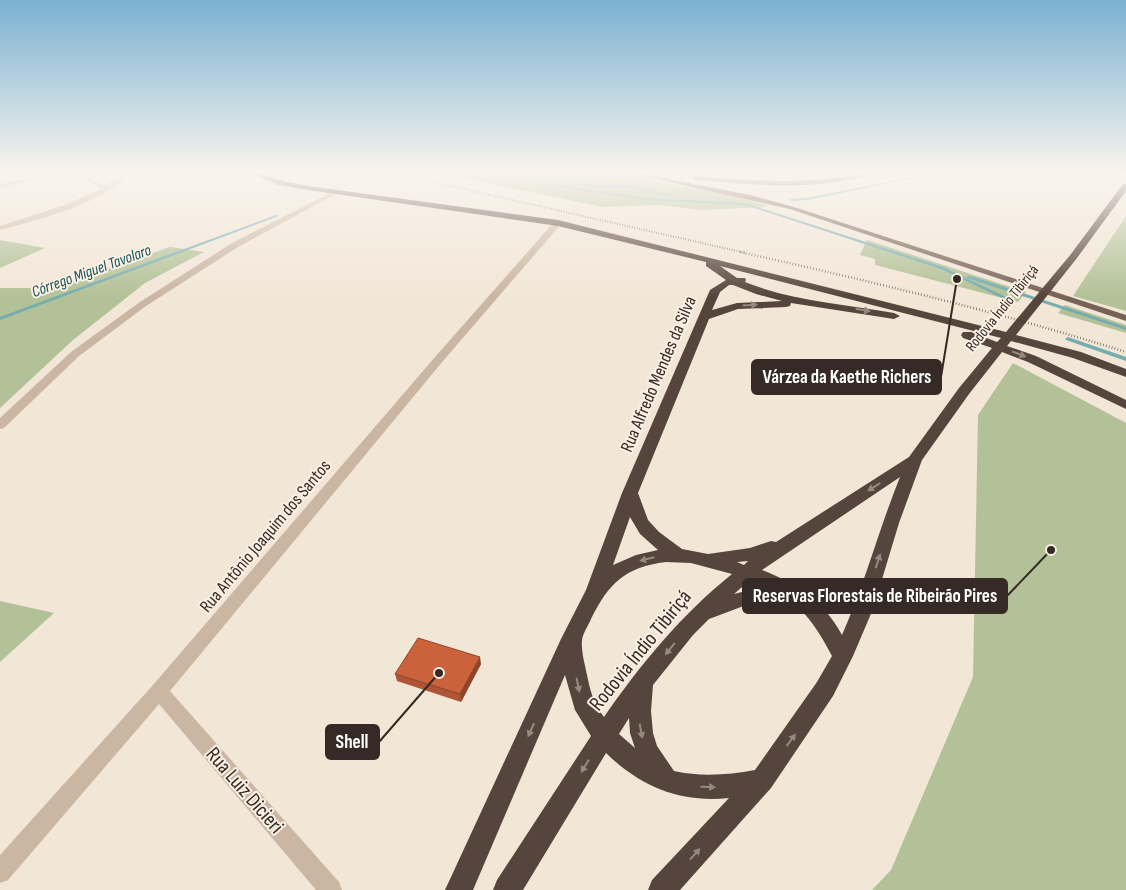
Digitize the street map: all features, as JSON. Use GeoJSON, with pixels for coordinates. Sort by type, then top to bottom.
{"type":"FeatureCollection","features":[{"type":"Feature","properties":{"kind":"highway"},"geometry":{"type":"LineString","coordinates":[[506,215],[558,223],[794,280],[1126,368]]}},
{"type":"Feature","properties":{"kind":"highway","name":"Rodovia Índio Tibiriçá"},"geometry":{"type":"LineString","coordinates":[[662,890],[762,780],[825,689],[843,656],[863,609],[890,523],[914,460],[964,391],[1074,256],[1105,215]]}},
{"type":"Feature","properties":{"kind":"highway"},"geometry":{"type":"LineString","coordinates":[[685,254],[716,266],[732,281],[772,295],[898,317],[973,337],[1032,359],[1126,405]]}},
{"type":"Feature","properties":{"kind":"highway"},"geometry":{"type":"LineString","coordinates":[[732,281],[794,280]]}},
{"type":"Feature","properties":{"kind":"highway"},"geometry":{"type":"LineString","coordinates":[[772,295],[765,288],[770,283],[794,280]]}},
{"type":"Feature","properties":{"kind":"highway","name":"Rua Alfredo Mendes da Silva"},"geometry":{"type":"LineString","coordinates":[[593,594],[630,493],[703,317],[716,290],[732,281]]}},
{"type":"Feature","properties":{"kind":"highway"},"geometry":{"type":"LineString","coordinates":[[703,317],[737,306],[815,303]]}},
{"type":"Feature","properties":{"kind":"highway"},"geometry":{"type":"LineString","coordinates":[[1076,355],[1126,373]]}},
{"type":"Feature","properties":{"kind":"highway","name":"Rodovia Índio Tibiriçá"},"geometry":{"type":"LineString","coordinates":[[507,890],[604,736],[643,683],[697,616],[746,572],[791,540],[914,460]]}},
{"type":"Feature","properties":{"kind":"highway"},"geometry":{"type":"LineString","coordinates":[[630,493],[633,510],[639,522],[649,534],[686,556],[746,572],[774,582],[797,594],[822,618],[843,656]]}},
{"type":"Feature","properties":{"kind":"highway"},"geometry":{"type":"LineString","coordinates":[[459,890],[572,638],[593,594],[607,579],[632,564],[647,559],[686,556],[723,558],[746,556],[791,540]]}},
{"type":"Feature","properties":{"kind":"highway"},"geometry":{"type":"LineString","coordinates":[[697,616],[744,597],[757,594],[772,592],[797,594]]}},
{"type":"Feature","properties":{"kind":"highway"},"geometry":{"type":"LineString","coordinates":[[572,638],[577,687],[590,720],[604,736],[639,765],[668,781],[700,787],[728,787],[762,780]]}},
{"type":"Feature","properties":{"kind":"highway"},"geometry":{"type":"LineString","coordinates":[[643,683],[639,715],[640,733],[653,762],[668,781]]}},
{"type":"Feature","properties":{"kind":"main road"},"geometry":{"type":"LineString","coordinates":[[812,215],[1126,318]]}},
{"type":"Feature","properties":{"kind":"street"},"geometry":{"type":"LineString","coordinates":[[0,228],[38,215]]}},
{"type":"Feature","properties":{"kind":"street"},"geometry":{"type":"LineString","coordinates":[[0,425],[102,332],[235,245],[293,215]]}},
{"type":"Feature","properties":{"kind":"street","name":"Rua Antônio Joaquim dos Santos"},"geometry":{"type":"LineString","coordinates":[[0,872],[159,691],[439,359],[558,223]]}},
{"type":"Feature","properties":{"kind":"street","name":"Rua Luiz Dicieri"},"geometry":{"type":"LineString","coordinates":[[159,691],[331,890]]}},
{"type":"Feature","properties":{"kind":"green space"},"geometry":{"type":"Polygon","coordinates":[[[1126,216],[1126,311],[1073,296],[1126,216]]]}},
{"type":"Feature","properties":{"kind":"green space"},"geometry":{"type":"Polygon","coordinates":[[[0,240],[45,248],[0,268],[0,240]]]}},
{"type":"Feature","properties":{"kind":"green space"},"geometry":{"type":"Polygon","coordinates":[[[867,240],[1026,292],[1018,302],[875,265],[875,259],[860,255],[867,240]]]}},
{"type":"Feature","properties":{"kind":"green space"},"geometry":{"type":"Polygon","coordinates":[[[170,247],[204,252],[145,283],[73,340],[0,408],[0,288],[53,288],[170,247]]]}},
{"type":"Feature","properties":{"kind":"green space"},"geometry":{"type":"Polygon","coordinates":[[[1065,305],[1126,325],[1126,333],[1058,313],[1065,305]]]}},
{"type":"Feature","properties":{"kind":"green space"},"geometry":{"type":"Polygon","coordinates":[[[1013,363],[1126,423],[1126,890],[872,890],[891,870],[973,677],[978,415],[1013,363]]]}},
{"type":"Feature","properties":{"kind":"green space"},"geometry":{"type":"Polygon","coordinates":[[[0,601],[54,613],[0,662],[0,601]]]}},
{"type":"Feature","properties":{"kind":"building"},"geometry":{"type":"Polygon","coordinates":[[[418,638],[480,657],[460,694],[395,674],[418,638]]]}},
{"type":"Feature","properties":{"kind":"waterway"},"geometry":{"type":"LineString","coordinates":[[777,215],[942,268],[1006,298]]}},
{"type":"Feature","properties":{"kind":"waterway","name":"Córrego Miguel Tavolaro"},"geometry":{"type":"LineString","coordinates":[[0,319],[277,216]]}},
{"type":"Feature","properties":{"kind":"waterway"},"geometry":{"type":"LineString","coordinates":[[969,277],[1126,329]]}},
{"type":"Feature","properties":{"kind":"waterway"},"geometry":{"type":"LineString","coordinates":[[1068,339],[1126,359]]}},
{"type":"Feature","properties":{"kind":"railway"},"geometry":{"type":"LineString","coordinates":[[576,215],[746,253]]}},
{"type":"Feature","properties":{"kind":"railway"},"geometry":{"type":"LineString","coordinates":[[740,252],[934,298],[1126,352]]}},
{"type":"Feature","properties":{"kind":"place","name":"Várzea da Kaethe Richers"},"geometry":{"type":"Point","coordinates":[957,279]}},
{"type":"Feature","properties":{"kind":"place","name":"Reservas Florestais de Ribeirão Pires"},"geometry":{"type":"Point","coordinates":[1051,550]}},
{"type":"Feature","properties":{"kind":"place","name":"Shell"},"geometry":{"type":"Point","coordinates":[439,673]}}]}
